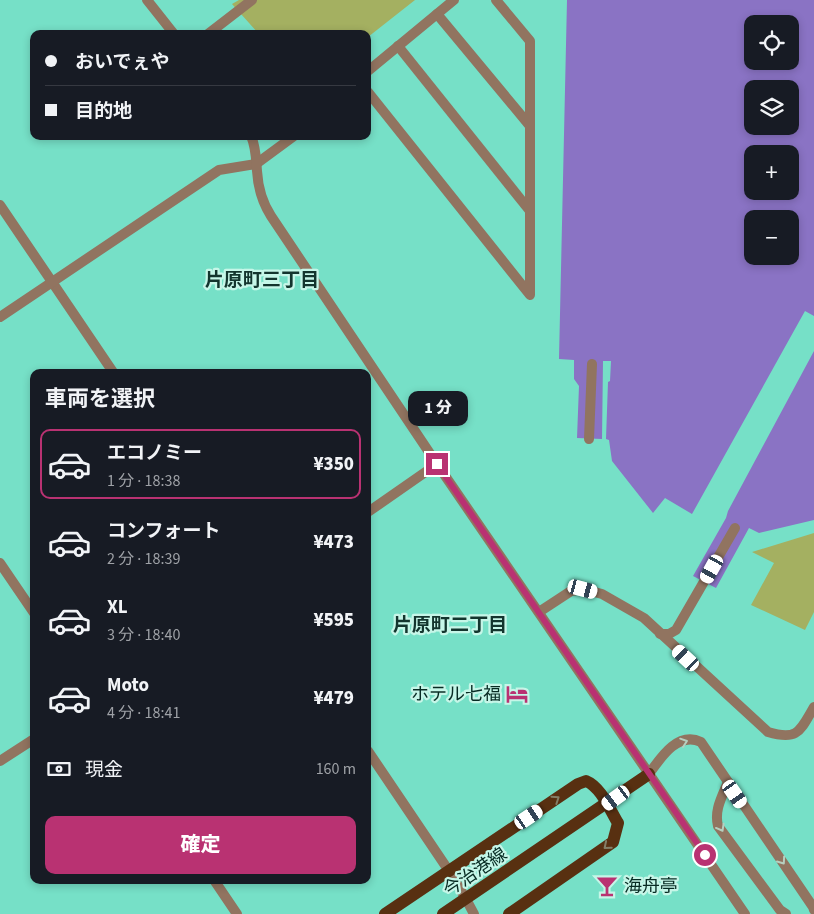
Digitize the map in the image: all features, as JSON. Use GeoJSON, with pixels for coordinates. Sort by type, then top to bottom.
{"type":"FeatureCollection","features":[{"type":"Feature","properties":{"kind":"main road","name":"今治港線"},"geometry":{"type":"LineString","coordinates":[[443,914],[649,774]]}},
{"type":"Feature","properties":{"kind":"main road"},"geometry":{"type":"LineString","coordinates":[[385,914],[578,784],[586,781],[591,783],[607,804],[618,823],[613,842],[509,914]]}},
{"type":"Feature","properties":{"kind":"street"},"geometry":{"type":"LineString","coordinates":[[147,0],[171,30]]}},
{"type":"Feature","properties":{"kind":"street"},"geometry":{"type":"LineString","coordinates":[[213,30],[252,0]]}},
{"type":"Feature","properties":{"kind":"street"},"geometry":{"type":"LineString","coordinates":[[371,68],[454,0]]}},
{"type":"Feature","properties":{"kind":"street"},"geometry":{"type":"LineString","coordinates":[[371,96],[530,295],[530,41],[496,0]]}},
{"type":"Feature","properties":{"kind":"street"},"geometry":{"type":"LineString","coordinates":[[437,14],[530,126]]}},
{"type":"Feature","properties":{"kind":"street"},"geometry":{"type":"LineString","coordinates":[[398,46],[530,211]]}},
{"type":"Feature","properties":{"kind":"street"},"geometry":{"type":"LineString","coordinates":[[252,140],[256,153],[260,191],[264,204],[437,464],[745,914]]}},
{"type":"Feature","properties":{"kind":"street"},"geometry":{"type":"LineString","coordinates":[[0,317],[219,170],[256,164],[289,140]]}},
{"type":"Feature","properties":{"kind":"street"},"geometry":{"type":"LineString","coordinates":[[0,205],[111,369]]}},
{"type":"Feature","properties":{"kind":"street"},"geometry":{"type":"LineString","coordinates":[[589,438],[592,364]]}},
{"type":"Feature","properties":{"kind":"street"},"geometry":{"type":"LineString","coordinates":[[371,510],[437,464]]}},
{"type":"Feature","properties":{"kind":"street"},"geometry":{"type":"LineString","coordinates":[[660,634],[669,634],[676,630],[734,528]]}},
{"type":"Feature","properties":{"kind":"street"},"geometry":{"type":"LineString","coordinates":[[0,563],[30,607]]}},
{"type":"Feature","properties":{"kind":"street"},"geometry":{"type":"LineString","coordinates":[[539,612],[572,592],[583,589],[602,594],[623,605],[644,618],[768,732],[789,736],[796,733],[803,726],[814,706]]}},
{"type":"Feature","properties":{"kind":"street"},"geometry":{"type":"LineString","coordinates":[[649,774],[666,751],[682,741],[694,739],[701,742],[814,907],[814,910]]}},
{"type":"Feature","properties":{"kind":"street"},"geometry":{"type":"LineString","coordinates":[[0,761],[30,742]]}},
{"type":"Feature","properties":{"kind":"street"},"geometry":{"type":"LineString","coordinates":[[371,755],[449,871],[474,914]]}},
{"type":"Feature","properties":{"kind":"street"},"geometry":{"type":"LineString","coordinates":[[728,782],[718,806],[716,818],[718,826],[780,910],[786,914]]}},
{"type":"Feature","properties":{"kind":"street"},"geometry":{"type":"LineString","coordinates":[[217,884],[237,914]]}},
{"type":"Feature","properties":{"kind":"green space"},"geometry":{"type":"Polygon","coordinates":[[[239,0],[415,0],[371,35],[371,30],[255,30],[232,4],[239,0]]]}},
{"type":"Feature","properties":{"kind":"green space"},"geometry":{"type":"Polygon","coordinates":[[[814,533],[814,612],[805,630],[751,605],[774,563],[752,552],[814,533]]]}},
{"type":"Feature","properties":{"kind":"shaded area"},"geometry":{"type":"Polygon","coordinates":[[[567,0],[814,0],[814,316],[805,311],[692,514],[665,498],[653,513],[612,461],[609,440],[606,439],[608,382],[610,381],[611,361],[603,361],[602,439],[577,438],[579,386],[574,379],[574,360],[559,359],[567,0]]]}},
{"type":"Feature","properties":{"kind":"shaded area"},"geometry":{"type":"Polygon","coordinates":[[[814,351],[814,520],[759,533],[749,528],[716,588],[693,576],[726,518],[814,351]]]}},
{"type":"Feature","properties":{"kind":"place","name":"ホテル七福"},"geometry":{"type":"Point","coordinates":[517,694]}},
{"type":"Feature","properties":{"kind":"place","name":"海舟亭"},"geometry":{"type":"Point","coordinates":[607,886]}},
{"type":"Feature","properties":{"kind":"district","name":"片原町三丁目"},"geometry":{"type":"Point","coordinates":[262,279]}},
{"type":"Feature","properties":{"kind":"district","name":"片原町二丁目"},"geometry":{"type":"Point","coordinates":[450,624]}},
{"type":"Feature","properties":{"kind":"route"},"geometry":{"type":"LineString","coordinates":[[437,464],[705,855]]}}]}
